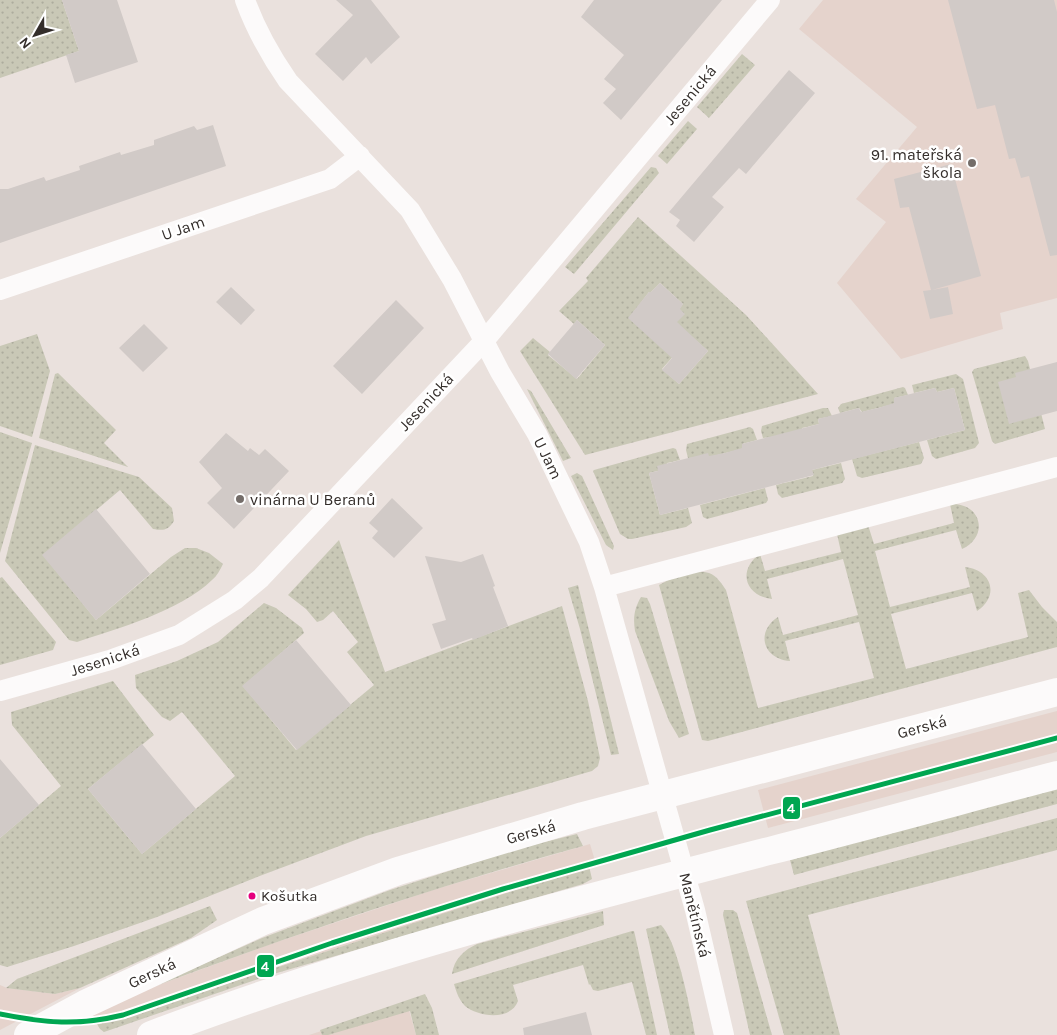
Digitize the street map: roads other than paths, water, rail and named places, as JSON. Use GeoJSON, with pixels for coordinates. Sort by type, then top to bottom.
{"type":"FeatureCollection","features":[{"type":"Feature","properties":{"kind":"street","name":"U Jam"},"geometry":{"type":"LineString","coordinates":[[244,0],[254,25],[272,58],[288,81],[410,210],[452,280],[540,441],[589,542],[604,587],[663,796]]}},
{"type":"Feature","properties":{"kind":"street","name":"Jesenická"},"geometry":{"type":"LineString","coordinates":[[0,691],[110,660],[179,635],[235,600],[261,578],[484,341],[770,0]]}},
{"type":"Feature","properties":{"kind":"street","name":"U Jam"},"geometry":{"type":"LineString","coordinates":[[0,290],[330,179],[360,156]]}},
{"type":"Feature","properties":{"kind":"street"},"geometry":{"type":"LineString","coordinates":[[604,587],[1057,467]]}},
{"type":"Feature","properties":{"kind":"street","name":"Gerská"},"geometry":{"type":"LineString","coordinates":[[28,1035],[84,1004],[263,921],[398,872],[583,816],[1057,692]]}},
{"type":"Feature","properties":{"kind":"street"},"geometry":{"type":"LineString","coordinates":[[151,1035],[226,1006],[387,955],[604,893],[1057,775]]}},
{"type":"Feature","properties":{"kind":"street","name":"Manětínská"},"geometry":{"type":"LineString","coordinates":[[663,796],[695,910],[724,1035]]}},
{"type":"Feature","properties":{"kind":"place","name":"91. mateřská škola"},"geometry":{"type":"Point","coordinates":[972,163]}},
{"type":"Feature","properties":{"kind":"place","name":"vinárna U Beranů"},"geometry":{"type":"Point","coordinates":[240,499]}},
{"type":"Feature","properties":{"kind":"place","name":"Košutka"},"geometry":{"type":"Point","coordinates":[252,896]}}]}
